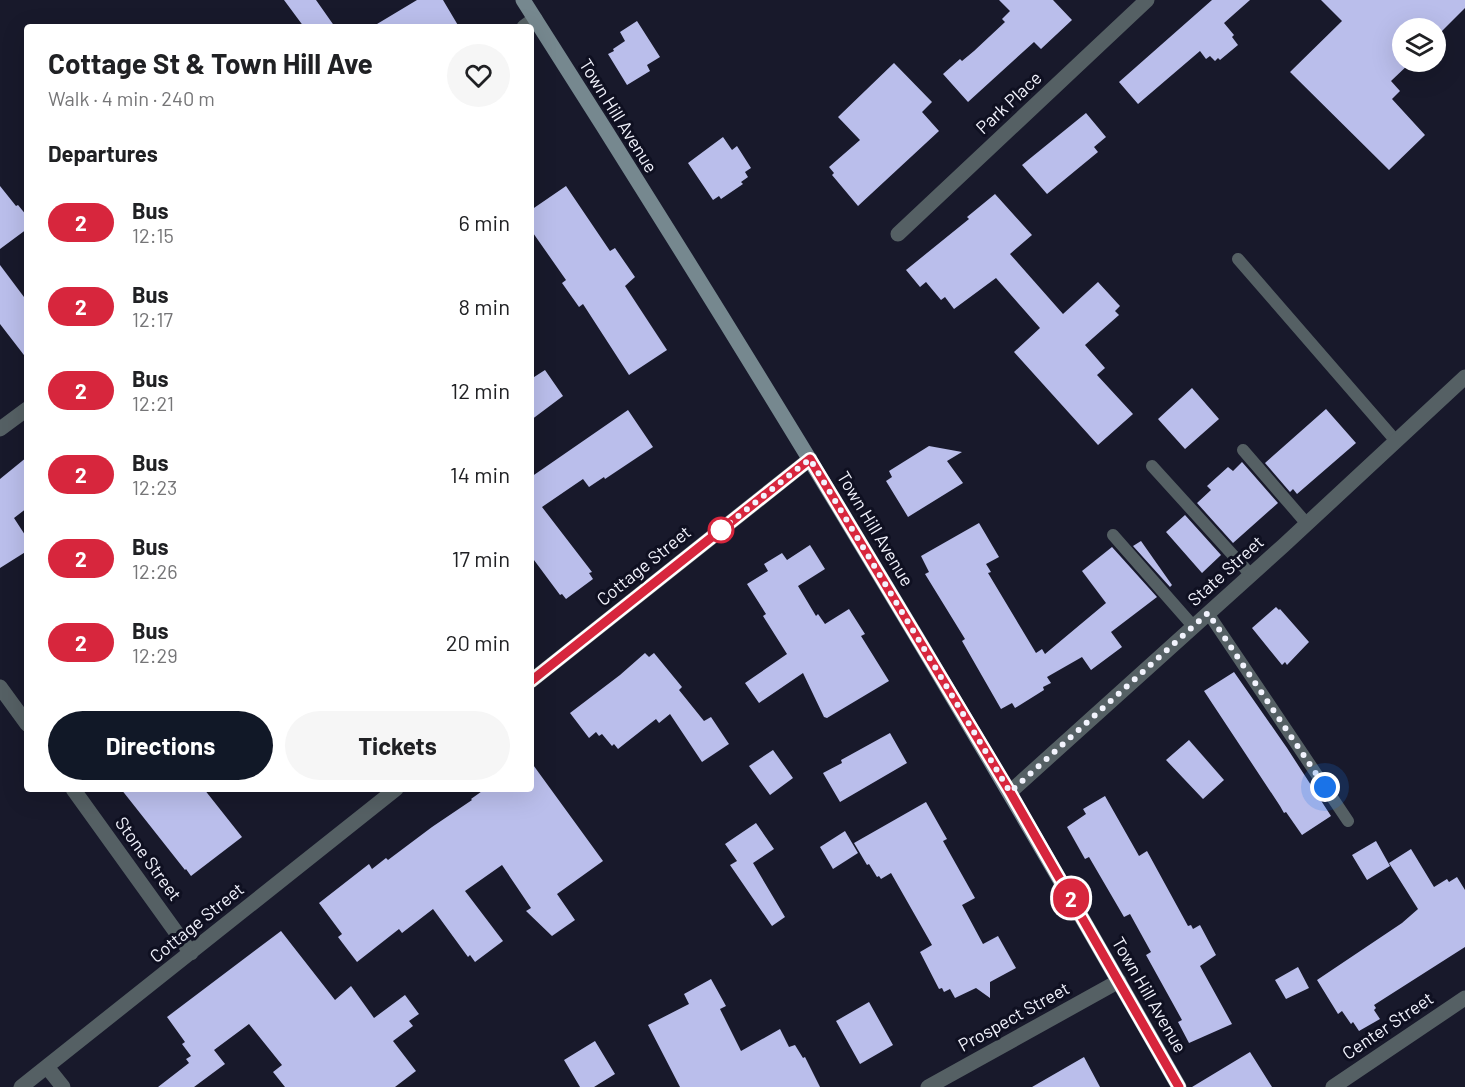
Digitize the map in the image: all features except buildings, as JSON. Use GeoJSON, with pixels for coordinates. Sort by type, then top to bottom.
{"type":"FeatureCollection","features":[{"type":"Feature","properties":{"kind":"street","name":"Town Hill Avenue"},"geometry":{"type":"LineString","coordinates":[[523,0],[529,23]]}},
{"type":"Feature","properties":{"kind":"street","name":"Park Place"},"geometry":{"type":"LineString","coordinates":[[898,234],[1147,0]]}},
{"type":"Feature","properties":{"kind":"street","name":"Town Hill Avenue"},"geometry":{"type":"LineString","coordinates":[[534,31],[810,459],[1010,792],[1179,1087]]}},
{"type":"Feature","properties":{"kind":"street","name":"State Street"},"geometry":{"type":"LineString","coordinates":[[1010,792],[1307,524],[1465,377]]}},
{"type":"Feature","properties":{"kind":"street"},"geometry":{"type":"LineString","coordinates":[[0,429],[24,410]]}},
{"type":"Feature","properties":{"kind":"street","name":"Cottage Street"},"geometry":{"type":"LineString","coordinates":[[534,679],[810,459]]}},
{"type":"Feature","properties":{"kind":"street"},"geometry":{"type":"LineString","coordinates":[[0,687],[24,720]]}},
{"type":"Feature","properties":{"kind":"street","name":"Stone Street"},"geometry":{"type":"LineString","coordinates":[[75,792],[191,953]]}},
{"type":"Feature","properties":{"kind":"street","name":"Cottage Street"},"geometry":{"type":"LineString","coordinates":[[21,1087],[392,792]]}},
{"type":"Feature","properties":{"kind":"street","name":"Prospect Street"},"geometry":{"type":"LineString","coordinates":[[928,1087],[1119,981]]}},
{"type":"Feature","properties":{"kind":"street","name":"Center Street"},"geometry":{"type":"LineString","coordinates":[[1333,1087],[1465,998]]}},
{"type":"Feature","properties":{"kind":"street"},"geometry":{"type":"LineString","coordinates":[[47,1067],[63,1087]]}},
{"type":"Feature","properties":{"kind":"lane"},"geometry":{"type":"LineString","coordinates":[[1238,259],[1396,441]]}},
{"type":"Feature","properties":{"kind":"lane"},"geometry":{"type":"LineString","coordinates":[[1243,450],[1307,524]]}},
{"type":"Feature","properties":{"kind":"lane"},"geometry":{"type":"LineString","coordinates":[[1152,466],[1251,575]]}},
{"type":"Feature","properties":{"kind":"lane"},"geometry":{"type":"LineString","coordinates":[[1113,535],[1193,626]]}},
{"type":"Feature","properties":{"kind":"lane"},"geometry":{"type":"LineString","coordinates":[[1208,613],[1348,821]]}},
{"type":"Feature","properties":{"kind":"bus line","name":"2"},"geometry":{"type":"LineString","coordinates":[[534,679],[810,459],[1010,792],[1179,1087]]}},
{"type":"Feature","properties":{"kind":"route"},"geometry":{"type":"LineString","coordinates":[[721,530],[717,533],[810,459],[1010,792],[1208,613],[1325,787]]}}]}
